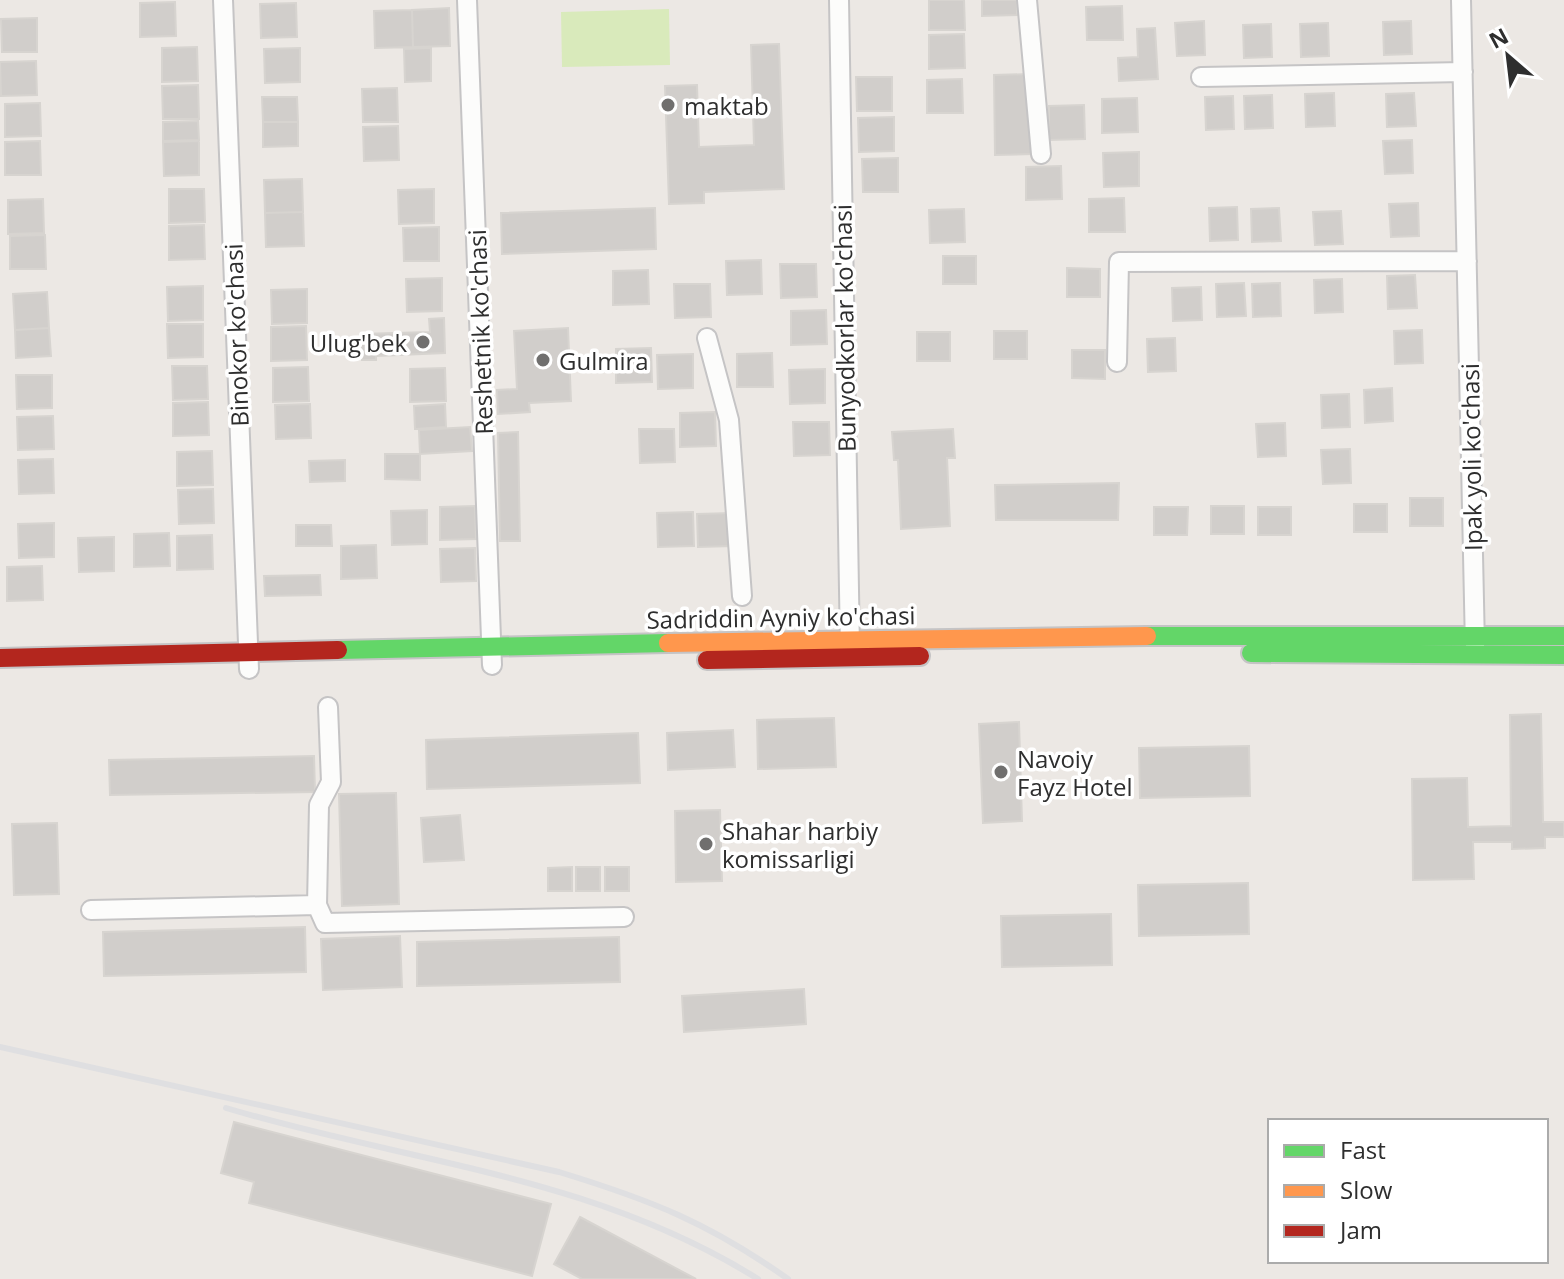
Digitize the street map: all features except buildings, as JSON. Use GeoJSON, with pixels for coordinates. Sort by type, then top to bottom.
{"type":"FeatureCollection","features":[{"type":"Feature","properties":{"kind":"main road","name":"Sadriddin Ayniy ko'chasi"},"geometry":{"type":"LineString","coordinates":[[0,658],[248,661],[850,647],[1474,645],[1564,636]]}},
{"type":"Feature","properties":{"kind":"main road","name":"Sadriddin Ayniy ko'chasi"},"geometry":{"type":"LineString","coordinates":[[1474,645],[1564,655]]}},
{"type":"Feature","properties":{"kind":"main road","name":"Sadriddin Ayniy ko'chasi"},"geometry":{"type":"LineString","coordinates":[[0,674],[248,661]]}},
{"type":"Feature","properties":{"kind":"street","name":"Binokor ko'chasi"},"geometry":{"type":"LineString","coordinates":[[223,0],[248,661]]}},
{"type":"Feature","properties":{"kind":"street","name":"Reshetnik ko'chasi"},"geometry":{"type":"LineString","coordinates":[[467,0],[491,657]]}},
{"type":"Feature","properties":{"kind":"street","name":"Bunyodkorlar ko'chasi"},"geometry":{"type":"LineString","coordinates":[[839,0],[850,647]]}},
{"type":"Feature","properties":{"kind":"street"},"geometry":{"type":"LineString","coordinates":[[1027,0],[1041,154]]}},
{"type":"Feature","properties":{"kind":"street","name":"Ipak yoli ko'chasi"},"geometry":{"type":"LineString","coordinates":[[1461,0],[1474,645]]}},
{"type":"Feature","properties":{"kind":"street"},"geometry":{"type":"LineString","coordinates":[[1201,77],[1463,72]]}},
{"type":"Feature","properties":{"kind":"street"},"geometry":{"type":"LineString","coordinates":[[1117,362],[1119,262],[1467,261]]}},
{"type":"Feature","properties":{"kind":"street"},"geometry":{"type":"LineString","coordinates":[[707,338],[729,420],[742,596]]}},
{"type":"Feature","properties":{"kind":"street"},"geometry":{"type":"LineString","coordinates":[[328,707],[331,782],[319,805],[317,905],[325,923],[624,917]]}},
{"type":"Feature","properties":{"kind":"street"},"geometry":{"type":"LineString","coordinates":[[91,910],[317,905]]}},
{"type":"Feature","properties":{"kind":"green space"},"geometry":{"type":"Polygon","coordinates":[[[669,9],[670,65],[562,67],[561,12],[669,9]]]}},
{"type":"Feature","properties":{"kind":"railway"},"geometry":{"type":"LineString","coordinates":[[0,1047],[559,1172],[678,1215],[732,1243],[788,1279]]}},
{"type":"Feature","properties":{"kind":"railway"},"geometry":{"type":"LineString","coordinates":[[226,1108],[565,1194],[630,1216],[695,1244],[758,1279]]}},
{"type":"Feature","properties":{"kind":"traffic: fast"},"geometry":{"type":"LineString","coordinates":[[1147,636],[1564,636]]}},
{"type":"Feature","properties":{"kind":"traffic: fast"},"geometry":{"type":"LineString","coordinates":[[338,650],[668,643]]}},
{"type":"Feature","properties":{"kind":"traffic: fast"},"geometry":{"type":"LineString","coordinates":[[1251,653],[1564,655]]}},
{"type":"Feature","properties":{"kind":"traffic: slow"},"geometry":{"type":"LineString","coordinates":[[668,643],[1147,636]]}},
{"type":"Feature","properties":{"kind":"traffic: jam"},"geometry":{"type":"LineString","coordinates":[[0,658],[338,650]]}},
{"type":"Feature","properties":{"kind":"traffic: jam"},"geometry":{"type":"LineString","coordinates":[[707,660],[920,656]]}},
{"type":"Feature","properties":{"kind":"place","name":"maktab"},"geometry":{"type":"Point","coordinates":[668,105]}},
{"type":"Feature","properties":{"kind":"place","name":"Ulug'bek"},"geometry":{"type":"Point","coordinates":[423,342]}},
{"type":"Feature","properties":{"kind":"place","name":"Gulmira"},"geometry":{"type":"Point","coordinates":[543,360]}},
{"type":"Feature","properties":{"kind":"place","name":"Navoiy Fayz Hotel"},"geometry":{"type":"Point","coordinates":[1001,772]}},
{"type":"Feature","properties":{"kind":"place","name":"Shahar harbiy komissarligi"},"geometry":{"type":"Point","coordinates":[706,844]}}]}
